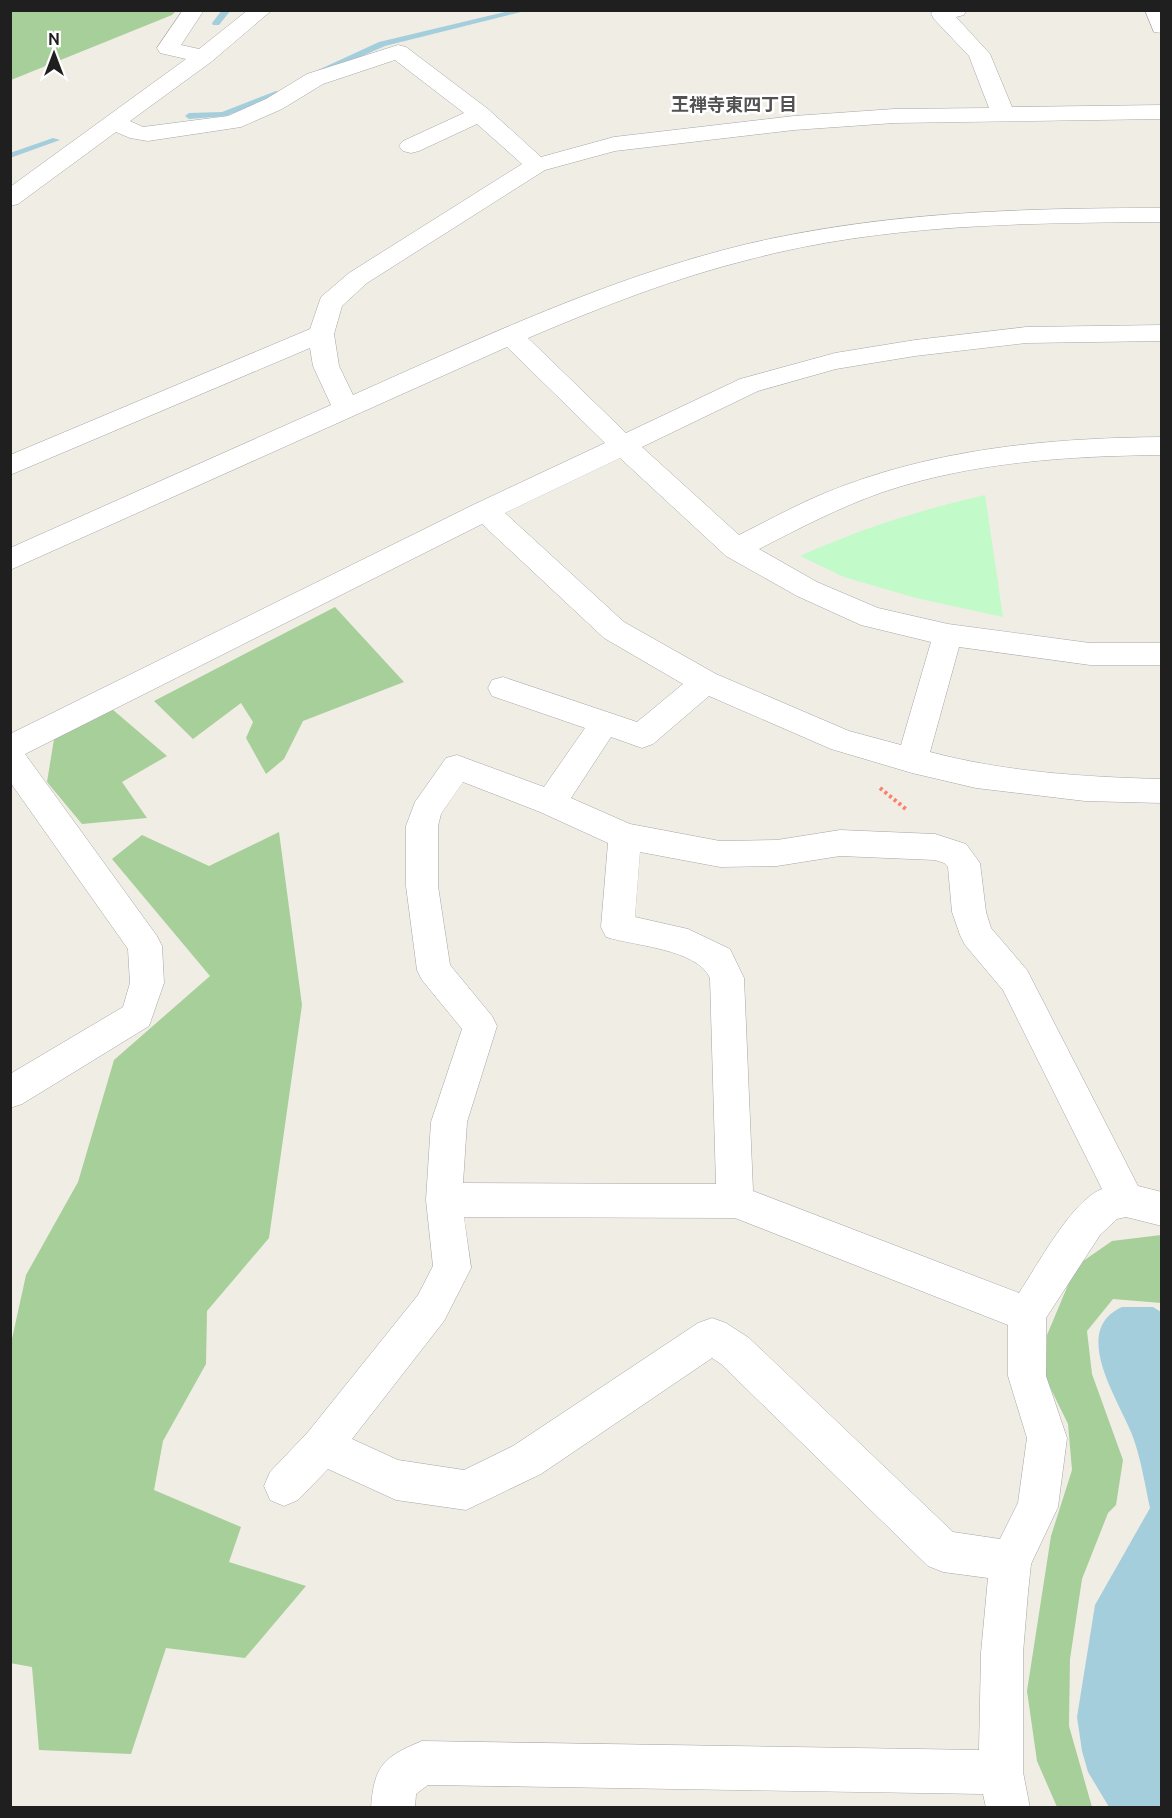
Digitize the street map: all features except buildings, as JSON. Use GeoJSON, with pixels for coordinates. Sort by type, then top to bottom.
{"type":"FeatureCollection","features":[{"type":"Feature","properties":{"kind":"street"},"geometry":{"type":"LineString","coordinates":[[194,10],[168,48],[203,57]]}},
{"type":"Feature","properties":{"kind":"street"},"geometry":{"type":"LineString","coordinates":[[10,199],[203,57],[262,10]]}},
{"type":"Feature","properties":{"kind":"street"},"geometry":{"type":"LineString","coordinates":[[956,10],[942,14],[979,54],[1003,114]]}},
{"type":"Feature","properties":{"kind":"street"},"geometry":{"type":"LineString","coordinates":[[1156,10],[1161,27]]}},
{"type":"Feature","properties":{"kind":"street"},"geometry":{"type":"LineString","coordinates":[[115,123],[138,133],[148,134],[233,122],[274,104],[315,80],[398,52],[480,114],[537,165]]}},
{"type":"Feature","properties":{"kind":"street"},"geometry":{"type":"LineString","coordinates":[[346,409],[326,366],[321,334],[330,303],[358,278],[537,165],[614,144],[782,124],[894,116],[1161,112]]}},
{"type":"Feature","properties":{"kind":"street"},"geometry":{"type":"LineString","coordinates":[[411,146],[480,114]]}},
{"type":"Feature","properties":{"kind":"street"},"geometry":{"type":"LineString","coordinates":[[12,168],[39,166],[53,169]]}},
{"type":"Feature","properties":{"kind":"street"},"geometry":{"type":"LineString","coordinates":[[10,560],[511,336],[629,287],[716,259],[796,241],[883,226],[1035,215],[1161,215]]}},
{"type":"Feature","properties":{"kind":"street"},"geometry":{"type":"LineString","coordinates":[[10,748],[485,511],[622,444],[749,386],[835,361],[915,348],[1026,335],[1161,333]]}},
{"type":"Feature","properties":{"kind":"street"},"geometry":{"type":"LineString","coordinates":[[10,466],[321,334]]}},
{"type":"Feature","properties":{"kind":"street"},"geometry":{"type":"LineString","coordinates":[[511,336],[735,549],[807,589],[871,617],[948,635],[1090,654],[1161,654]]}},
{"type":"Feature","properties":{"kind":"street"},"geometry":{"type":"LineString","coordinates":[[735,549],[835,500],[921,471],[1007,453],[1112,446],[1161,446]]}},
{"type":"Feature","properties":{"kind":"street"},"geometry":{"type":"LineString","coordinates":[[485,511],[614,630],[705,682],[842,741],[976,776],[1063,786],[1161,791]]}},
{"type":"Feature","properties":{"kind":"street"},"geometry":{"type":"LineString","coordinates":[[912,761],[948,635]]}},
{"type":"Feature","properties":{"kind":"street"},"geometry":{"type":"LineString","coordinates":[[503,688],[642,736],[705,682]]}},
{"type":"Feature","properties":{"kind":"street"},"geometry":{"type":"LineString","coordinates":[[551,803],[604,724]]}},
{"type":"Feature","properties":{"kind":"street"},"geometry":{"type":"LineString","coordinates":[[10,757],[145,946],[147,983],[137,1016],[10,1093]]}},
{"type":"Feature","properties":{"kind":"street"},"geometry":{"type":"LineString","coordinates":[[284,1486],[322,1446],[431,1308],[452,1268],[444,1200],[449,1122],[480,1026],[434,970],[422,886],[422,826],[426,810],[457,767],[551,803],[625,836],[720,854],[777,853],[840,843],[935,847],[955,853],[964,863],[969,912],[977,935],[1016,980],[1144,1204],[1107,1204],[1087,1223],[1027,1314],[1027,1376],[1047,1438],[1038,1506],[1011,1561],[1002,1653],[1005,1790],[422,1763],[395,1782],[393,1808]]}},
{"type":"Feature","properties":{"kind":"street"},"geometry":{"type":"LineString","coordinates":[[625,836],[618,927],[688,943],[718,958],[727,978],[735,1201]]}},
{"type":"Feature","properties":{"kind":"street"},"geometry":{"type":"LineString","coordinates":[[444,1200],[735,1201],[1027,1314]]}},
{"type":"Feature","properties":{"kind":"street"},"geometry":{"type":"LineString","coordinates":[[322,1446],[396,1480],[466,1490],[527,1461],[712,1336],[735,1351],[944,1551],[1011,1561]]}},
{"type":"Feature","properties":{"kind":"path"},"geometry":{"type":"LineString","coordinates":[[842,741],[872,781],[939,836],[955,853]]}},
{"type":"Feature","properties":{"kind":"green space"},"geometry":{"type":"Polygon","coordinates":[[[11,10],[176,11],[172,15],[11,80],[11,10]]]}},
{"type":"Feature","properties":{"kind":"green space"},"geometry":{"type":"Polygon","coordinates":[[[985,495],[1003,617],[916,598],[844,577],[800,556],[891,521],[985,495]]]}},
{"type":"Feature","properties":{"kind":"green space"},"geometry":{"type":"Polygon","coordinates":[[[335,607],[404,682],[303,721],[284,759],[266,774],[246,738],[253,722],[241,703],[193,739],[154,701],[335,607]]]}},
{"type":"Feature","properties":{"kind":"green space"},"geometry":{"type":"Polygon","coordinates":[[[112,709],[167,756],[122,782],[147,818],[82,824],[47,782],[55,733],[112,709]]]}},
{"type":"Feature","properties":{"kind":"green space"},"geometry":{"type":"Polygon","coordinates":[[[279,832],[302,1005],[269,1238],[207,1311],[206,1364],[163,1441],[154,1490],[241,1527],[229,1562],[306,1586],[245,1658],[166,1648],[131,1754],[39,1750],[32,1667],[10,1663],[10,1348],[26,1275],[78,1182],[114,1060],[210,976],[112,859],[142,835],[209,866],[279,832]]]}},
{"type":"Feature","properties":{"kind":"green space"},"geometry":{"type":"Polygon","coordinates":[[[1161,1235],[1161,1303],[1113,1299],[1087,1331],[1092,1374],[1123,1460],[1116,1505],[1108,1513],[1082,1579],[1070,1659],[1069,1726],[1092,1807],[1057,1807],[1037,1761],[1027,1691],[1051,1536],[1072,1470],[1068,1424],[1046,1379],[1047,1335],[1076,1266],[1112,1241],[1161,1235]]]}},
{"type":"Feature","properties":{"kind":"water"},"geometry":{"type":"Polygon","coordinates":[[[1122,1307],[1153,1307],[1161,1312],[1161,1807],[1109,1807],[1088,1772],[1077,1717],[1095,1605],[1150,1508],[1136,1445],[1103,1368],[1099,1349],[1100,1332],[1107,1318],[1122,1307]]]}},
{"type":"Feature","properties":{"kind":"waterway"},"geometry":{"type":"LineString","coordinates":[[216,23],[227,10]]}},
{"type":"Feature","properties":{"kind":"waterway"},"geometry":{"type":"LineString","coordinates":[[309,76],[382,44],[525,10]]}},
{"type":"Feature","properties":{"kind":"waterway"},"geometry":{"type":"LineString","coordinates":[[189,116],[223,114],[279,93]]}},
{"type":"Feature","properties":{"kind":"waterway"},"geometry":{"type":"LineString","coordinates":[[10,156],[56,140]]}},
{"type":"Feature","properties":{"kind":"district","name":"王禅寺東四丁目"},"geometry":{"type":"Point","coordinates":[734,104]}}]}
